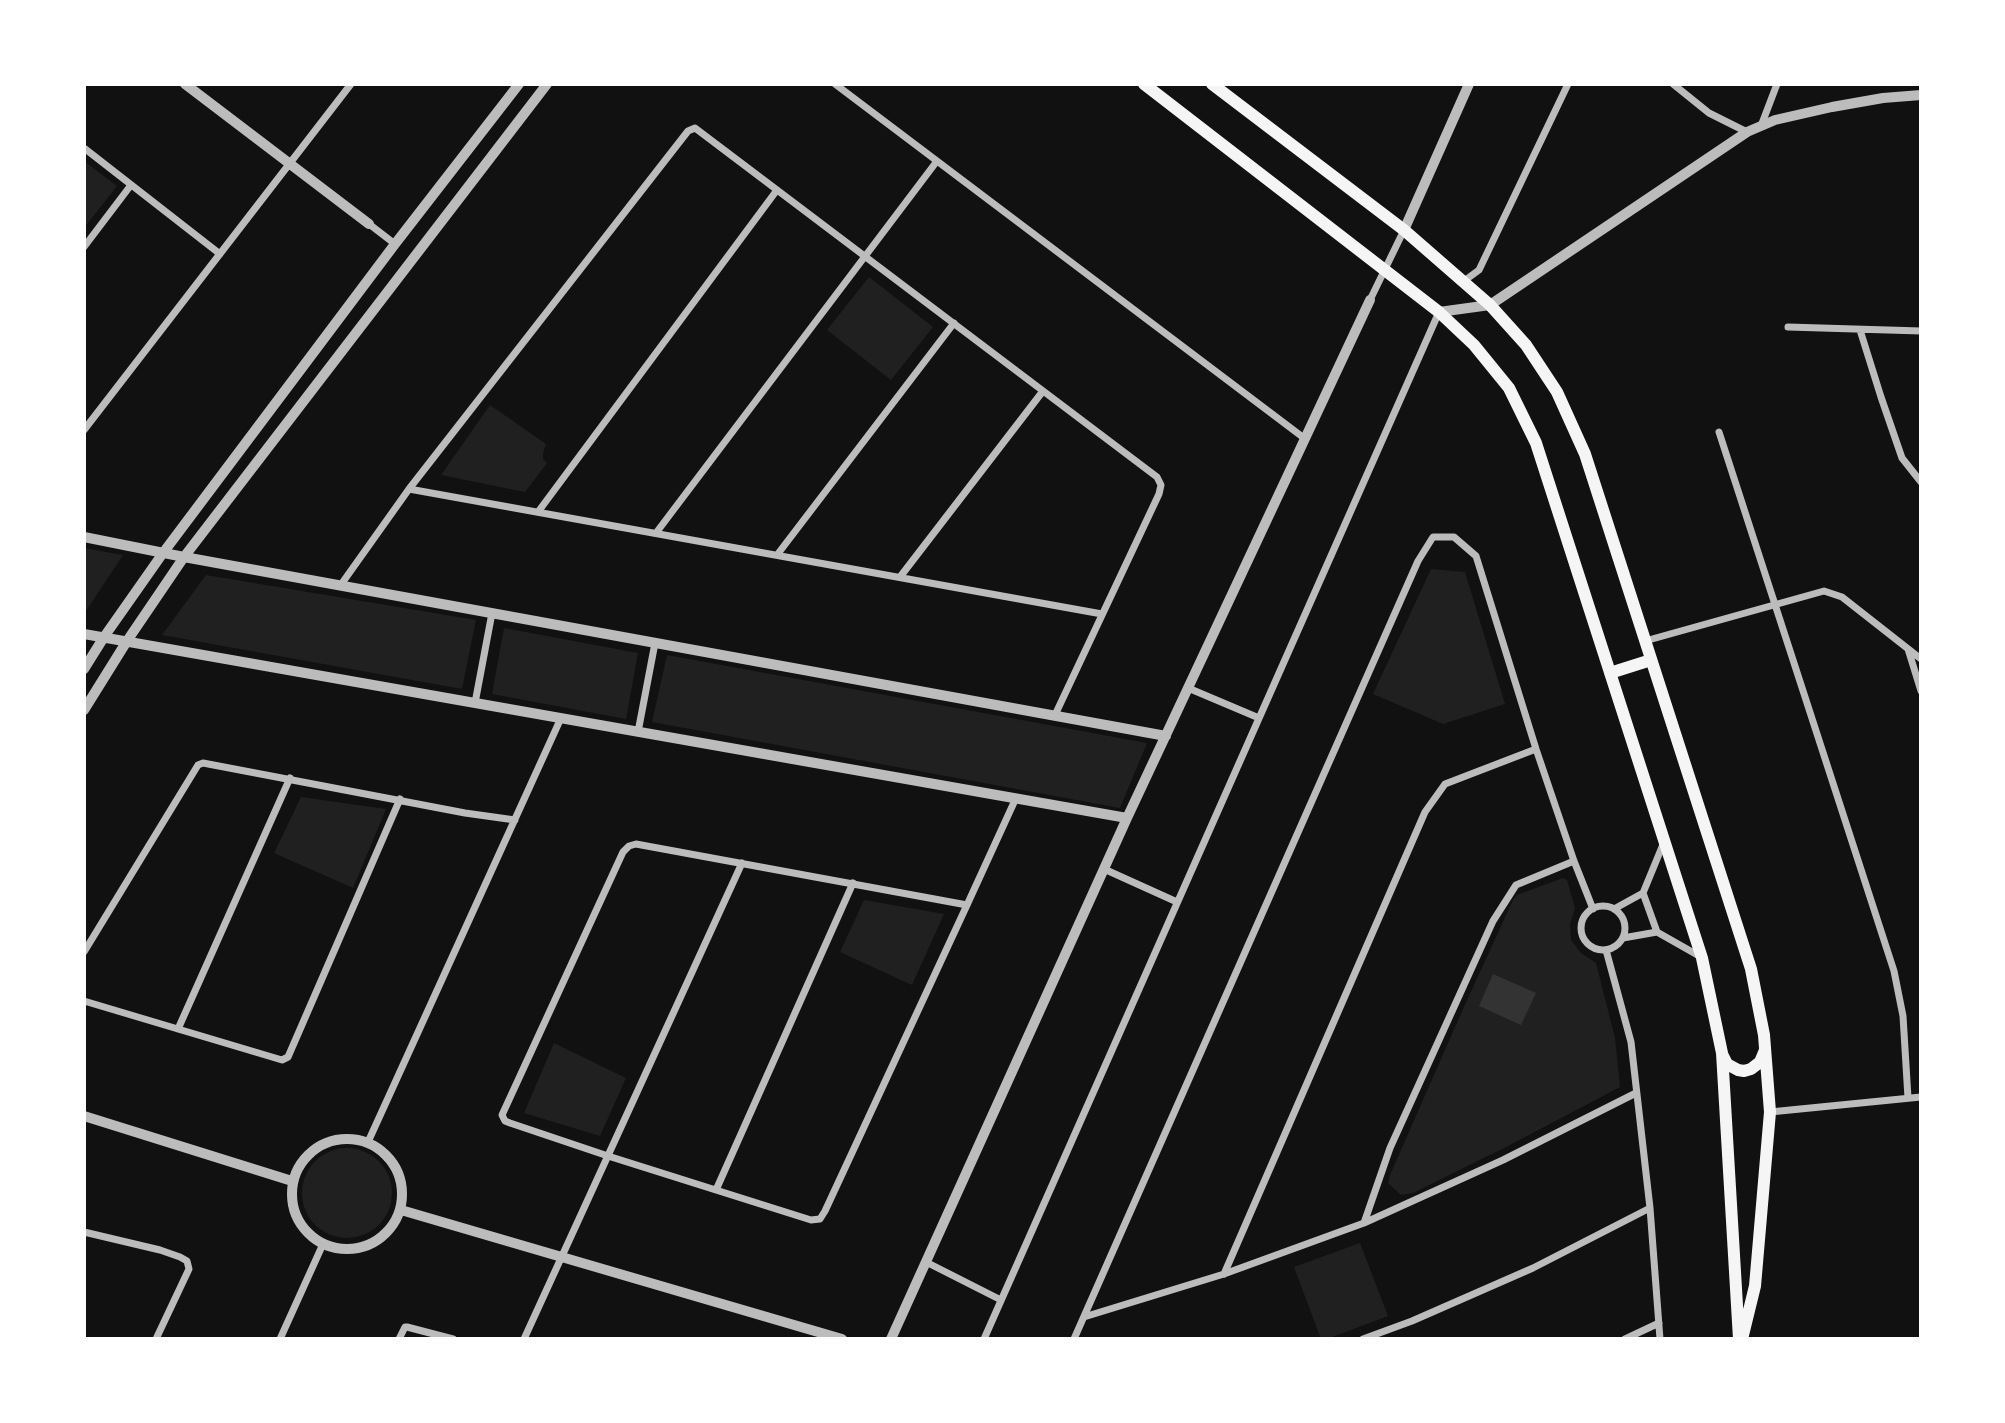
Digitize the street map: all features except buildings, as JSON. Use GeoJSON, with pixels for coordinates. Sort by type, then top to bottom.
{"type":"FeatureCollection","features":[{"type":"Feature","properties":{"kind":"main road"},"geometry":{"type":"LineString","coordinates":[[1144,84],[1439,312],[1474,345],[1509,388],[1536,443],[1702,958],[1722,1053],[1740,1339]]}},
{"type":"Feature","properties":{"kind":"main road"},"geometry":{"type":"LineString","coordinates":[[1212,84],[1404,230],[1490,304],[1526,345],[1557,392],[1585,454],[1751,969],[1764,1035],[1770,1112],[1755,1286],[1740,1339]]}},
{"type":"Feature","properties":{"kind":"main road"},"geometry":{"type":"LineString","coordinates":[[1610,673],[1651,660]]}},
{"type":"Feature","properties":{"kind":"main road"},"geometry":{"type":"LineString","coordinates":[[1722,1053],[1727,1064],[1744,1071],[1760,1062],[1765,1050]]}},
{"type":"Feature","properties":{"kind":"street"},"geometry":{"type":"LineString","coordinates":[[186,84],[395,244]]}},
{"type":"Feature","properties":{"kind":"street"},"geometry":{"type":"LineString","coordinates":[[84,430],[351,84]]}},
{"type":"Feature","properties":{"kind":"street"},"geometry":{"type":"LineString","coordinates":[[84,669],[163,553],[519,84]]}},
{"type":"Feature","properties":{"kind":"street"},"geometry":{"type":"LineString","coordinates":[[84,710],[184,557],[547,84]]}},
{"type":"Feature","properties":{"kind":"street"},"geometry":{"type":"LineString","coordinates":[[835,84],[1304,438]]}},
{"type":"Feature","properties":{"kind":"street"},"geometry":{"type":"LineString","coordinates":[[891,1339],[1127,818],[1404,230],[1469,84]]}},
{"type":"Feature","properties":{"kind":"street"},"geometry":{"type":"LineString","coordinates":[[1464,281],[1479,270],[1568,84]]}},
{"type":"Feature","properties":{"kind":"street"},"geometry":{"type":"LineString","coordinates":[[1673,84],[1709,113],[1747,132]]}},
{"type":"Feature","properties":{"kind":"street"},"geometry":{"type":"LineString","coordinates":[[1761,126],[1777,84]]}},
{"type":"Feature","properties":{"kind":"street"},"geometry":{"type":"LineString","coordinates":[[984,1339],[1439,312],[1490,304],[1747,132],[1775,120],[1832,107],[1883,98],[1921,95]]}},
{"type":"Feature","properties":{"kind":"street"},"geometry":{"type":"LineString","coordinates":[[340,586],[409,489],[692,128],[1157,477],[1161,485],[1159,494],[1055,715]]}},
{"type":"Feature","properties":{"kind":"street"},"geometry":{"type":"LineString","coordinates":[[84,148],[220,254]]}},
{"type":"Feature","properties":{"kind":"street"},"geometry":{"type":"LineString","coordinates":[[656,533],[937,161]]}},
{"type":"Feature","properties":{"kind":"street"},"geometry":{"type":"LineString","coordinates":[[84,247],[131,185]]}},
{"type":"Feature","properties":{"kind":"street"},"geometry":{"type":"LineString","coordinates":[[538,512],[777,190]]}},
{"type":"Feature","properties":{"kind":"street"},"geometry":{"type":"LineString","coordinates":[[777,555],[954,323]]}},
{"type":"Feature","properties":{"kind":"street"},"geometry":{"type":"LineString","coordinates":[[1788,327],[1921,331]]}},
{"type":"Feature","properties":{"kind":"street"},"geometry":{"type":"LineString","coordinates":[[1860,330],[1902,458],[1921,482]]}},
{"type":"Feature","properties":{"kind":"street"},"geometry":{"type":"LineString","coordinates":[[900,577],[1043,390]]}},
{"type":"Feature","properties":{"kind":"street"},"geometry":{"type":"LineString","coordinates":[[1719,432],[1894,971],[1903,1016],[1908,1098]]}},
{"type":"Feature","properties":{"kind":"street"},"geometry":{"type":"LineString","coordinates":[[409,489],[1102,614]]}},
{"type":"Feature","properties":{"kind":"street"},"geometry":{"type":"LineString","coordinates":[[84,537],[1166,736]]}},
{"type":"Feature","properties":{"kind":"street"},"geometry":{"type":"LineString","coordinates":[[1074,1339],[1418,561],[1433,537],[1454,537],[1476,556],[1536,749],[1593,909]]}},
{"type":"Feature","properties":{"kind":"street"},"geometry":{"type":"LineString","coordinates":[[1645,641],[1825,591],[1842,597],[1921,659]]}},
{"type":"Feature","properties":{"kind":"street"},"geometry":{"type":"LineString","coordinates":[[475,703],[492,613]]}},
{"type":"Feature","properties":{"kind":"street"},"geometry":{"type":"LineString","coordinates":[[84,634],[1127,818]]}},
{"type":"Feature","properties":{"kind":"street"},"geometry":{"type":"LineString","coordinates":[[638,732],[654,643]]}},
{"type":"Feature","properties":{"kind":"street"},"geometry":{"type":"LineString","coordinates":[[1908,649],[1921,691]]}},
{"type":"Feature","properties":{"kind":"street"},"geometry":{"type":"LineString","coordinates":[[1188,688],[1259,718]]}},
{"type":"Feature","properties":{"kind":"street"},"geometry":{"type":"LineString","coordinates":[[368,1142],[561,718]]}},
{"type":"Feature","properties":{"kind":"street"},"geometry":{"type":"LineString","coordinates":[[1224,1274],[1425,812],[1445,784],[1536,749]]}},
{"type":"Feature","properties":{"kind":"street"},"geometry":{"type":"LineString","coordinates":[[84,952],[198,765],[209,763],[465,813],[515,820]]}},
{"type":"Feature","properties":{"kind":"street"},"geometry":{"type":"LineString","coordinates":[[178,1029],[290,778]]}},
{"type":"Feature","properties":{"kind":"street"},"geometry":{"type":"LineString","coordinates":[[967,905],[636,844],[629,846],[502,1115],[505,1121],[510,1123],[608,1156],[811,1220],[820,1219],[967,905],[1016,798]]}},
{"type":"Feature","properties":{"kind":"street"},"geometry":{"type":"LineString","coordinates":[[84,1001],[282,1060],[288,1056],[400,799]]}},
{"type":"Feature","properties":{"kind":"street"},"geometry":{"type":"LineString","coordinates":[[1614,909],[1643,893],[1664,841]]}},
{"type":"Feature","properties":{"kind":"street"},"geometry":{"type":"LineString","coordinates":[[1364,1223],[1390,1148],[1493,921],[1516,885],[1574,861]]}},
{"type":"Feature","properties":{"kind":"street"},"geometry":{"type":"LineString","coordinates":[[524,1339],[742,863]]}},
{"type":"Feature","properties":{"kind":"street"},"geometry":{"type":"LineString","coordinates":[[1104,869],[1177,902]]}},
{"type":"Feature","properties":{"kind":"street"},"geometry":{"type":"LineString","coordinates":[[716,1190],[853,883]]}},
{"type":"Feature","properties":{"kind":"street"},"geometry":{"type":"LineString","coordinates":[[1643,893],[1657,932]]}},
{"type":"Feature","properties":{"kind":"street"},"geometry":{"type":"LineString","coordinates":[[1607,906],[1614,909],[1620,914],[1625,925],[1623,938],[1619,944],[1606,950],[1593,948],[1583,939],[1581,925],[1587,913],[1607,906]]}},
{"type":"Feature","properties":{"kind":"street"},"geometry":{"type":"LineString","coordinates":[[1623,938],[1657,932],[1702,958]]}},
{"type":"Feature","properties":{"kind":"street"},"geometry":{"type":"LineString","coordinates":[[1606,950],[1631,1042],[1650,1208],[1660,1339]]}},
{"type":"Feature","properties":{"kind":"street"},"geometry":{"type":"LineString","coordinates":[[1084,1317],[1224,1274],[1364,1223],[1503,1160],[1636,1093]]}},
{"type":"Feature","properties":{"kind":"street"},"geometry":{"type":"LineString","coordinates":[[1770,1112],[1921,1097]]}},
{"type":"Feature","properties":{"kind":"street"},"geometry":{"type":"LineString","coordinates":[[84,1116],[292,1181]]}},
{"type":"Feature","properties":{"kind":"street"},"geometry":{"type":"LineString","coordinates":[[349,1138],[368,1142],[383,1150],[401,1177],[401,1210],[392,1227],[378,1240],[360,1248],[341,1249],[323,1244],[307,1233],[296,1218],[291,1199],[292,1181],[300,1163],[313,1149],[330,1140],[349,1138]]}},
{"type":"Feature","properties":{"kind":"street"},"geometry":{"type":"LineString","coordinates":[[1363,1339],[1412,1321],[1533,1268],[1650,1208]]}},
{"type":"Feature","properties":{"kind":"street"},"geometry":{"type":"LineString","coordinates":[[401,1210],[842,1339]]}},
{"type":"Feature","properties":{"kind":"street"},"geometry":{"type":"LineString","coordinates":[[84,1232],[187,1261],[189,1269],[156,1339]]}},
{"type":"Feature","properties":{"kind":"street"},"geometry":{"type":"LineString","coordinates":[[280,1339],[323,1244]]}},
{"type":"Feature","properties":{"kind":"street"},"geometry":{"type":"LineString","coordinates":[[926,1262],[1001,1300]]}},
{"type":"Feature","properties":{"kind":"street"},"geometry":{"type":"LineString","coordinates":[[1625,1339],[1659,1323]]}},
{"type":"Feature","properties":{"kind":"street"},"geometry":{"type":"LineString","coordinates":[[399,1339],[405,1327],[453,1339]]}},
{"type":"Feature","properties":{"kind":"shaded area"},"geometry":{"type":"Polygon","coordinates":[[[84,161],[117,186],[84,228],[84,161]]]}},
{"type":"Feature","properties":{"kind":"shaded area"},"geometry":{"type":"Polygon","coordinates":[[[869,277],[933,327],[891,380],[827,330],[869,277]]]}},
{"type":"Feature","properties":{"kind":"shaded area"},"geometry":{"type":"Polygon","coordinates":[[[490,405],[546,444],[543,459],[547,463],[525,492],[441,475],[490,405]]]}},
{"type":"Feature","properties":{"kind":"shaded area"},"geometry":{"type":"Polygon","coordinates":[[[84,548],[123,555],[84,614],[84,548]]]}},
{"type":"Feature","properties":{"kind":"shaded area"},"geometry":{"type":"Polygon","coordinates":[[[1431,569],[1465,572],[1505,704],[1443,724],[1373,694],[1431,569]]]}},
{"type":"Feature","properties":{"kind":"shaded area"},"geometry":{"type":"Polygon","coordinates":[[[206,575],[476,620],[462,689],[162,635],[206,575]]]}},
{"type":"Feature","properties":{"kind":"shaded area"},"geometry":{"type":"Polygon","coordinates":[[[504,628],[638,653],[626,719],[492,694],[504,628]]]}},
{"type":"Feature","properties":{"kind":"shaded area"},"geometry":{"type":"Polygon","coordinates":[[[667,655],[1147,743],[1120,808],[652,722],[667,655]]]}},
{"type":"Feature","properties":{"kind":"shaded area"},"geometry":{"type":"Polygon","coordinates":[[[301,797],[386,809],[353,888],[274,853],[301,797]]]}},
{"type":"Feature","properties":{"kind":"shaded area"},"geometry":{"type":"Polygon","coordinates":[[[1563,878],[1567,880],[1575,908],[1570,924],[1571,940],[1581,953],[1596,963],[1615,1038],[1620,1087],[1413,1193],[1401,1195],[1388,1183],[1390,1175],[1513,900],[1517,895],[1563,878]]]}},
{"type":"Feature","properties":{"kind":"shaded area"},"geometry":{"type":"Polygon","coordinates":[[[864,900],[944,914],[912,985],[840,952],[864,900]]]}},
{"type":"Feature","properties":{"kind":"shaded area"},"geometry":{"type":"Polygon","coordinates":[[[1493,974],[1536,993],[1521,1025],[1479,1006],[1493,974]]]}},
{"type":"Feature","properties":{"kind":"shaded area"},"geometry":{"type":"Polygon","coordinates":[[[554,1043],[626,1078],[600,1136],[524,1113],[554,1043]]]}},
{"type":"Feature","properties":{"kind":"shaded area"},"geometry":{"type":"Polygon","coordinates":[[[347,1148],[364,1151],[379,1161],[389,1176],[392,1193],[389,1210],[379,1225],[364,1235],[347,1238],[330,1235],[315,1225],[305,1210],[302,1193],[305,1176],[315,1161],[330,1151],[347,1148]]]}},
{"type":"Feature","properties":{"kind":"shaded area"},"geometry":{"type":"Polygon","coordinates":[[[1360,1243],[1388,1316],[1321,1339],[1294,1267],[1360,1243]]]}}]}
